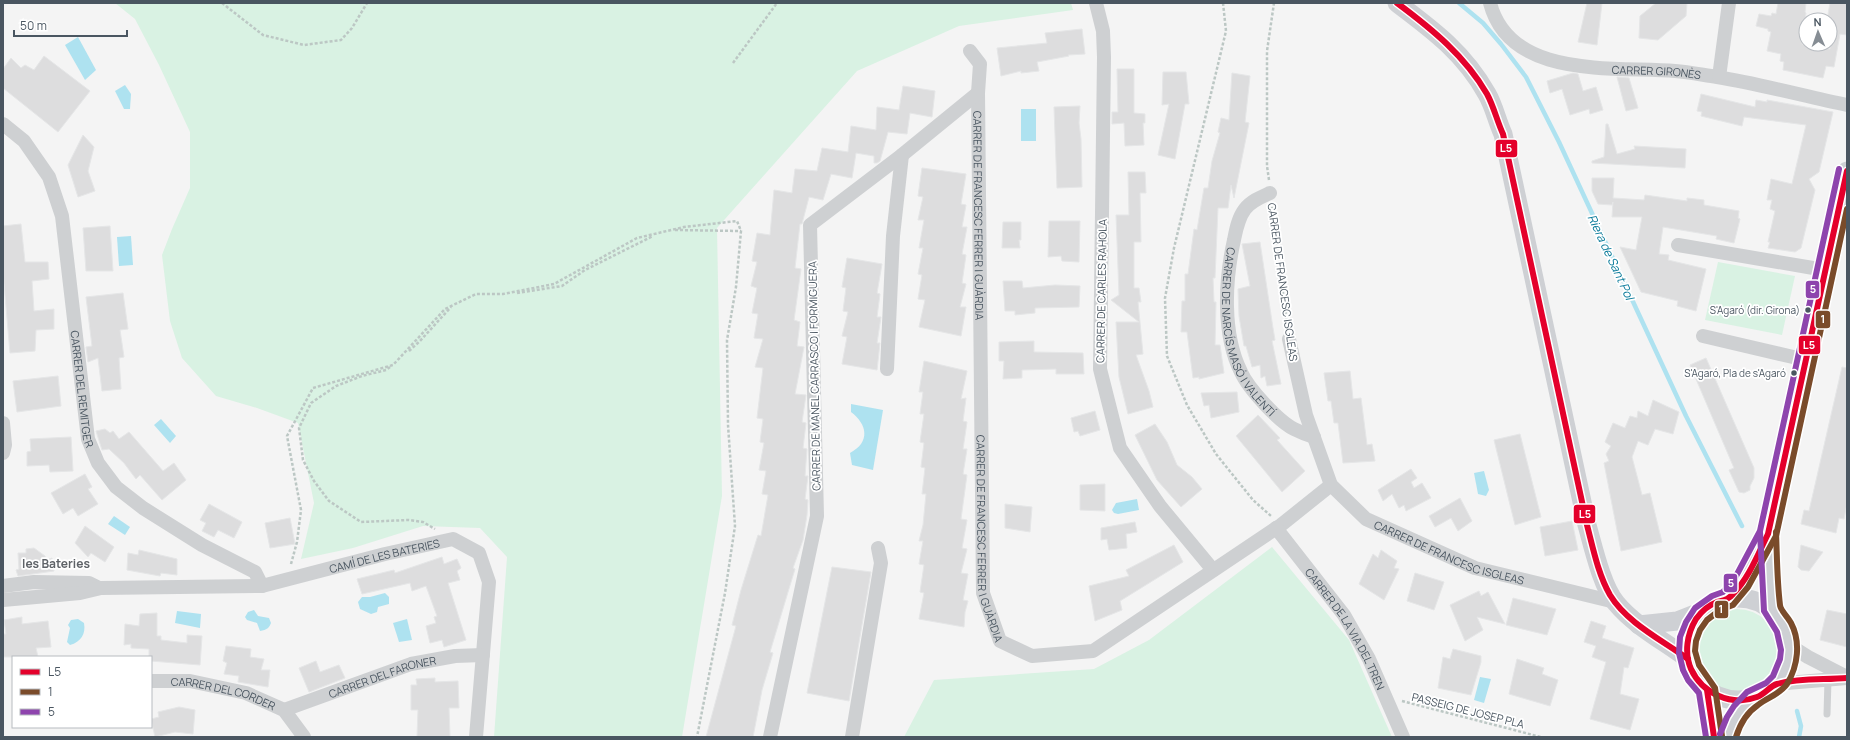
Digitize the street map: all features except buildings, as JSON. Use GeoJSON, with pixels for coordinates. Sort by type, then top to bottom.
{"type":"FeatureCollection","features":[{"type":"Feature","properties":{"kind":"main road"},"geometry":{"type":"LineString","coordinates":[[1396,3],[1428,26],[1461,56],[1487,94],[1502,134],[1587,525],[1600,571],[1615,602],[1639,625],[1688,659]]}},
{"type":"Feature","properties":{"kind":"main road"},"geometry":{"type":"LineString","coordinates":[[1772,610],[1768,534],[1847,171]]}},
{"type":"Feature","properties":{"kind":"main road"},"geometry":{"type":"LineString","coordinates":[[1728,599],[1742,582],[1768,534]]}},
{"type":"Feature","properties":{"kind":"main road"},"geometry":{"type":"LineString","coordinates":[[1639,625],[1677,621],[1728,599],[1740,598],[1751,600],[1772,610],[1785,627],[1789,645],[1789,657],[1786,669],[1776,684],[1765,693],[1753,698],[1729,699],[1708,690],[1695,676],[1688,659],[1687,645],[1690,632],[1696,619],[1706,609]]}},
{"type":"Feature","properties":{"kind":"main road"},"geometry":{"type":"LineString","coordinates":[[1708,690],[1714,737]]}},
{"type":"Feature","properties":{"kind":"main road"},"geometry":{"type":"LineString","coordinates":[[1727,737],[1737,715],[1753,698]]}},
{"type":"Feature","properties":{"kind":"street","name":"CARRER DE CARLES RAHOLA"},"geometry":{"type":"LineString","coordinates":[[1096,3],[1103,31],[1104,57],[1100,369],[1120,448],[1160,506],[1213,570]]}},
{"type":"Feature","properties":{"kind":"street","name":"CARRER GIRONÈS"},"geometry":{"type":"LineString","coordinates":[[1490,3],[1493,13],[1507,36],[1529,52],[1557,62],[1583,68],[1675,71],[1719,77],[1847,105]]}},
{"type":"Feature","properties":{"kind":"street"},"geometry":{"type":"LineString","coordinates":[[1719,77],[1729,3]]}},
{"type":"Feature","properties":{"kind":"street","name":"CARRER DE FRANCESC FERRER I GUÀRDIA"},"geometry":{"type":"LineString","coordinates":[[970,51],[980,64],[978,93],[983,594],[1000,641],[1032,656],[1093,651],[1278,526],[1331,485]]}},
{"type":"Feature","properties":{"kind":"street","name":"CARRER DE MANEL CARRASCO I FORMIGUERA"},"geometry":{"type":"LineString","coordinates":[[770,737],[817,516],[810,225],[902,155],[978,93]]}},
{"type":"Feature","properties":{"kind":"street","name":"CARRER DEL REMITGER"},"geometry":{"type":"LineString","coordinates":[[3,124],[24,141],[49,177],[62,216],[88,439],[98,463],[116,487],[143,508],[202,545],[255,572],[262,586]]}},
{"type":"Feature","properties":{"kind":"street"},"geometry":{"type":"LineString","coordinates":[[887,369],[893,236],[902,155]]}},
{"type":"Feature","properties":{"kind":"street","name":"CARRER DE NARCÍS MASÓ I VALENTÍ"},"geometry":{"type":"LineString","coordinates":[[1270,193],[1253,201],[1245,209],[1236,230],[1227,284],[1228,318],[1233,351],[1241,372],[1251,388],[1270,409],[1293,429],[1314,437]]}},
{"type":"Feature","properties":{"kind":"street"},"geometry":{"type":"LineString","coordinates":[[1678,245],[1826,270]]}},
{"type":"Feature","properties":{"kind":"street"},"geometry":{"type":"LineString","coordinates":[[1703,336],[1806,360]]}},
{"type":"Feature","properties":{"kind":"street","name":"CARRER DE FRANCESC ISGLEAS"},"geometry":{"type":"LineString","coordinates":[[1289,340],[1306,415],[1331,485],[1366,518],[1475,568],[1615,602]]}},
{"type":"Feature","properties":{"kind":"street"},"geometry":{"type":"LineString","coordinates":[[3,423],[4,449]]}},
{"type":"Feature","properties":{"kind":"street","name":"CARRER DE LA VIA DEL TREN"},"geometry":{"type":"LineString","coordinates":[[1278,526],[1344,615],[1369,660],[1403,737]]}},
{"type":"Feature","properties":{"kind":"street","name":"CAMÍ DE LES BATERIES"},"geometry":{"type":"LineString","coordinates":[[3,600],[80,593],[101,588],[262,586],[385,554],[453,539],[479,553],[489,582],[476,737]]}},
{"type":"Feature","properties":{"kind":"street"},"geometry":{"type":"LineString","coordinates":[[852,737],[881,563],[878,548]]}},
{"type":"Feature","properties":{"kind":"street","name":"CAMÍ DE LES BATERIES"},"geometry":{"type":"LineString","coordinates":[[3,586],[34,582],[89,583],[101,588]]}},
{"type":"Feature","properties":{"kind":"street"},"geometry":{"type":"LineString","coordinates":[[1789,645],[1808,658],[1847,678]]}},
{"type":"Feature","properties":{"kind":"street","name":"CARRER DEL FARONER"},"geometry":{"type":"LineString","coordinates":[[284,710],[411,664],[455,656],[483,655]]}},
{"type":"Feature","properties":{"kind":"street"},"geometry":{"type":"LineString","coordinates":[[1776,684],[1847,678]]}},
{"type":"Feature","properties":{"kind":"street","name":"CARRER DEL CORDER"},"geometry":{"type":"LineString","coordinates":[[152,681],[190,681],[246,693],[284,710],[304,737]]}},
{"type":"Feature","properties":{"kind":"lane"},"geometry":{"type":"LineString","coordinates":[[1827,714],[1828,680]]}},
{"type":"Feature","properties":{"kind":"path"},"geometry":{"type":"LineString","coordinates":[[222,3],[263,35],[304,44],[341,40],[352,28],[367,3]]}},
{"type":"Feature","properties":{"kind":"path"},"geometry":{"type":"LineString","coordinates":[[733,63],[777,3]]}},
{"type":"Feature","properties":{"kind":"path"},"geometry":{"type":"LineString","coordinates":[[1223,3],[1226,31],[1174,248],[1164,298],[1167,356],[1186,405],[1216,454],[1253,500],[1278,526]]}},
{"type":"Feature","properties":{"kind":"path","name":"CARRER DE FRANCESC ISGLEAS"},"geometry":{"type":"LineString","coordinates":[[1274,3],[1268,51],[1267,166],[1289,340]]}},
{"type":"Feature","properties":{"kind":"path"},"geometry":{"type":"LineString","coordinates":[[287,580],[297,542],[301,510],[287,436],[313,388],[393,365],[445,309],[476,294],[503,294],[554,284],[637,238],[684,227],[737,221],[741,231],[736,287],[727,340],[728,425],[735,526],[725,593],[697,737]]}},
{"type":"Feature","properties":{"kind":"path"},"geometry":{"type":"LineString","coordinates":[[453,539],[423,522],[409,520],[361,522],[329,501],[314,481],[303,460],[300,428],[311,403],[336,386],[362,376],[386,370],[420,341],[452,306],[477,295],[519,292],[562,286],[585,270],[647,238],[675,230],[741,231]]}},
{"type":"Feature","properties":{"kind":"path","name":"PASSEIG DE JOSEP PLA"},"geometry":{"type":"LineString","coordinates":[[1400,700],[1541,737]]}},
{"type":"Feature","properties":{"kind":"path"},"geometry":{"type":"LineString","coordinates":[[1524,737],[1526,732]]}},
{"type":"Feature","properties":{"kind":"green space"},"geometry":{"type":"Polygon","coordinates":[[[115,3],[1071,3],[1073,10],[959,26],[857,71],[717,228],[722,496],[682,737],[494,737],[507,557],[480,528],[423,526],[353,548],[301,559],[314,503],[298,423],[257,408],[216,396],[182,358],[170,321],[162,255],[190,188],[190,132],[159,65],[135,19],[115,3]]]}},
{"type":"Feature","properties":{"kind":"green space"},"geometry":{"type":"Polygon","coordinates":[[[1718,262],[1795,276],[1782,335],[1705,320],[1718,262]]]}},
{"type":"Feature","properties":{"kind":"green space"},"geometry":{"type":"Polygon","coordinates":[[[1272,547],[1349,640],[1392,737],[904,737],[934,680],[1094,669],[1149,640],[1272,547]]]}},
{"type":"Feature","properties":{"kind":"green space"},"geometry":{"type":"Polygon","coordinates":[[[1737,609],[1753,612],[1766,621],[1775,634],[1778,650],[1775,666],[1766,679],[1753,688],[1737,691],[1721,688],[1708,679],[1699,666],[1696,650],[1699,634],[1708,621],[1721,612],[1737,609]]]}},
{"type":"Feature","properties":{"kind":"water"},"geometry":{"type":"Polygon","coordinates":[[[78,37],[96,70],[85,80],[65,45],[78,37]]]}},
{"type":"Feature","properties":{"kind":"water"},"geometry":{"type":"Polygon","coordinates":[[[125,85],[131,94],[130,109],[124,109],[115,91],[125,85]]]}},
{"type":"Feature","properties":{"kind":"water"},"geometry":{"type":"Polygon","coordinates":[[[1021,109],[1036,109],[1036,141],[1021,141],[1021,109]]]}},
{"type":"Feature","properties":{"kind":"water"},"geometry":{"type":"Polygon","coordinates":[[[131,236],[133,265],[119,266],[117,237],[131,236]]]}},
{"type":"Feature","properties":{"kind":"water"},"geometry":{"type":"Polygon","coordinates":[[[851,404],[883,410],[873,470],[852,465],[850,453],[857,449],[861,444],[864,438],[864,433],[861,422],[851,412],[851,404]]]}},
{"type":"Feature","properties":{"kind":"water"},"geometry":{"type":"Polygon","coordinates":[[[161,419],[176,436],[170,443],[154,425],[161,419]]]}},
{"type":"Feature","properties":{"kind":"water"},"geometry":{"type":"Polygon","coordinates":[[[1484,471],[1489,490],[1486,496],[1478,494],[1474,473],[1484,471]]]}},
{"type":"Feature","properties":{"kind":"water"},"geometry":{"type":"Polygon","coordinates":[[[1137,499],[1139,510],[1118,514],[1114,513],[1112,510],[1116,503],[1137,499]]]}},
{"type":"Feature","properties":{"kind":"water"},"geometry":{"type":"Polygon","coordinates":[[[114,516],[130,527],[125,535],[108,524],[114,516]]]}},
{"type":"Feature","properties":{"kind":"water"},"geometry":{"type":"Polygon","coordinates":[[[385,593],[389,597],[389,604],[378,607],[377,612],[371,614],[360,609],[358,602],[362,597],[370,597],[385,593]]]}},
{"type":"Feature","properties":{"kind":"water"},"geometry":{"type":"Polygon","coordinates":[[[254,610],[258,616],[269,618],[271,623],[264,630],[260,631],[257,623],[247,620],[245,617],[248,612],[254,610]]]}},
{"type":"Feature","properties":{"kind":"water"},"geometry":{"type":"Polygon","coordinates":[[[177,611],[201,614],[200,628],[175,623],[177,611]]]}},
{"type":"Feature","properties":{"kind":"water"},"geometry":{"type":"Polygon","coordinates":[[[78,619],[84,623],[84,631],[80,640],[70,645],[67,642],[70,628],[68,625],[71,620],[78,619]]]}},
{"type":"Feature","properties":{"kind":"water"},"geometry":{"type":"Polygon","coordinates":[[[407,619],[412,640],[399,642],[393,623],[407,619]]]}},
{"type":"Feature","properties":{"kind":"water"},"geometry":{"type":"Polygon","coordinates":[[[1480,677],[1491,679],[1484,703],[1474,700],[1480,677]]]}},
{"type":"Feature","properties":{"kind":"waterway","name":"Riera de Sant Pol"},"geometry":{"type":"LineString","coordinates":[[1459,3],[1483,23],[1526,77],[1559,142],[1686,416],[1742,526]]}},
{"type":"Feature","properties":{"kind":"waterway","name":"Riera de Sant Pol"},"geometry":{"type":"LineString","coordinates":[[1797,711],[1801,726],[1799,737]]}},
{"type":"Feature","properties":{"kind":"transit line","name":"L5"},"geometry":{"type":"LineString","coordinates":[[1397,3],[1435,33],[1458,55],[1469,67],[1492,104],[1503,134],[1587,525],[1602,578],[1610,595],[1617,605],[1635,623],[1688,659]]}},
{"type":"Feature","properties":{"kind":"transit line","name":"5"},"geometry":{"type":"LineString","coordinates":[[1706,737],[1699,693],[1688,680],[1683,670],[1679,653],[1680,637],[1686,622],[1695,608],[1712,596],[1723,592],[1735,578],[1760,531],[1839,169]]}},
{"type":"Feature","properties":{"kind":"transit line","name":"L5"},"geometry":{"type":"LineString","coordinates":[[1847,171],[1768,534],[1753,566],[1739,588],[1728,599],[1717,602],[1708,607],[1696,619],[1690,631],[1687,650],[1689,663],[1696,678],[1710,691],[1718,696],[1728,699],[1747,700],[1763,694],[1774,685],[1785,682],[1847,678]]}},
{"type":"Feature","properties":{"kind":"transit line","name":"1"},"geometry":{"type":"LineString","coordinates":[[1722,736],[1715,688],[1699,665],[1695,651],[1696,641],[1700,630],[1707,620],[1720,610],[1733,605],[1748,587],[1776,536],[1847,209]]}},
{"type":"Feature","properties":{"kind":"transit line","name":"5"},"geometry":{"type":"LineString","coordinates":[[1720,734],[1727,717],[1734,706],[1747,692],[1766,683],[1773,676],[1780,659],[1781,650],[1777,632],[1764,611],[1760,532]]}},
{"type":"Feature","properties":{"kind":"transit line","name":"1"},"geometry":{"type":"LineString","coordinates":[[1736,737],[1739,728],[1747,715],[1762,702],[1784,688],[1791,677],[1796,662],[1797,646],[1794,630],[1780,605],[1776,532]]}},
{"type":"Feature","properties":{"kind":"transit line","name":"L5"},"geometry":{"type":"LineString","coordinates":[[1707,690],[1714,737]]}},
{"type":"Feature","properties":{"kind":"place","name":"S'Agaró (dir. Girona)"},"geometry":{"type":"Point","coordinates":[1808,310]}},
{"type":"Feature","properties":{"kind":"place","name":"S'Agaró, Pla de s'Agaró"},"geometry":{"type":"Point","coordinates":[1794,373]}},
{"type":"Feature","properties":{"kind":"district","name":"les Bateries"},"geometry":{"type":"Point","coordinates":[56,563]}}]}
